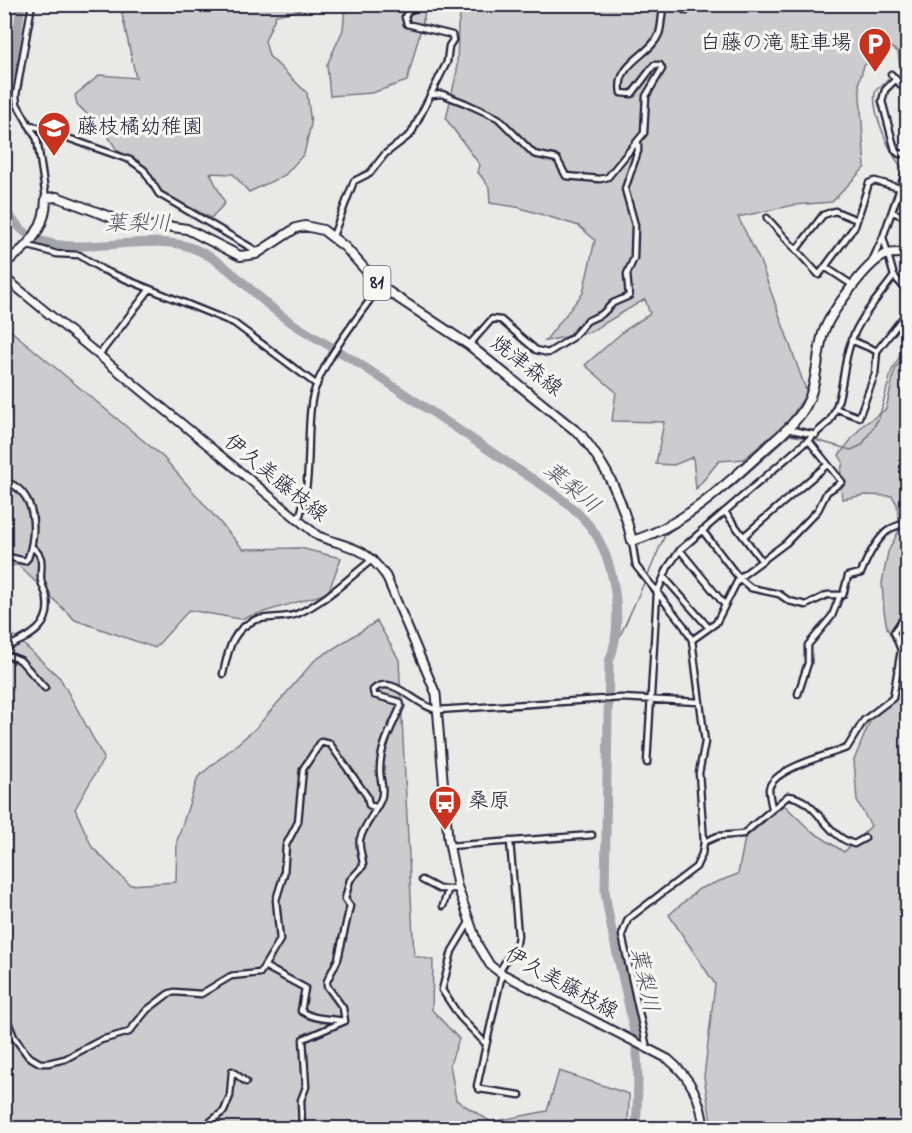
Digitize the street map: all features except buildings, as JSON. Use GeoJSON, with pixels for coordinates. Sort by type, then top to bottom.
{"type":"FeatureCollection","features":[{"type":"Feature","properties":{"kind":"main road"},"geometry":{"type":"LineString","coordinates":[[4,263],[30,245],[46,210],[46,198],[57,197],[137,227],[166,226],[187,229],[240,256],[256,254]]}},
{"type":"Feature","properties":{"kind":"main road","name":"焼津森線"},"geometry":{"type":"LineString","coordinates":[[256,254],[296,228],[316,227],[333,236],[380,286],[469,345],[581,435],[615,487],[632,541]]}},
{"type":"Feature","properties":{"kind":"main road"},"geometry":{"type":"LineString","coordinates":[[632,541],[651,536],[712,495],[786,429],[802,412],[809,399],[822,335],[854,286],[870,266],[889,253],[907,253]]}},
{"type":"Feature","properties":{"kind":"main road","name":"伊久美藤枝線"},"geometry":{"type":"LineString","coordinates":[[4,277],[318,536],[358,549],[373,559],[386,576],[432,680],[438,710],[449,846],[459,889],[483,955],[500,973],[668,1059],[688,1079],[701,1105],[704,1128]]}},
{"type":"Feature","properties":{"kind":"street"},"geometry":{"type":"LineString","coordinates":[[32,4],[16,95],[17,104],[37,139],[46,198]]}},
{"type":"Feature","properties":{"kind":"street"},"geometry":{"type":"LineString","coordinates":[[333,236],[354,181],[370,173],[386,154],[411,134],[447,62],[449,46],[453,40],[452,35],[407,24],[405,17],[408,11],[426,4]]}},
{"type":"Feature","properties":{"kind":"street"},"geometry":{"type":"LineString","coordinates":[[432,95],[442,94],[498,118],[534,154],[557,159],[566,176],[600,179],[608,177],[638,144],[644,133],[646,96],[662,69],[660,65],[654,65],[632,94],[621,93],[620,85],[630,64],[658,35],[662,12],[664,6],[668,4]]}},
{"type":"Feature","properties":{"kind":"street"},"geometry":{"type":"LineString","coordinates":[[675,4],[686,11],[694,4]]}},
{"type":"Feature","properties":{"kind":"street"},"geometry":{"type":"LineString","coordinates":[[891,74],[908,93]]}},
{"type":"Feature","properties":{"kind":"street"},"geometry":{"type":"LineString","coordinates":[[896,79],[885,90],[883,105],[895,150],[899,154],[908,153]]}},
{"type":"Feature","properties":{"kind":"street"},"geometry":{"type":"LineString","coordinates":[[28,124],[130,160],[144,170],[159,194],[255,250],[256,254]]}},
{"type":"Feature","properties":{"kind":"street"},"geometry":{"type":"LineString","coordinates":[[469,345],[492,320],[497,318],[536,350],[548,353],[572,338],[587,321],[602,314],[613,303],[629,296],[627,274],[634,258],[635,225],[625,189],[638,151],[638,144]]}},
{"type":"Feature","properties":{"kind":"street"},"geometry":{"type":"LineString","coordinates":[[870,266],[883,237],[907,166]]}},
{"type":"Feature","properties":{"kind":"street"},"geometry":{"type":"LineString","coordinates":[[766,218],[819,275],[857,220],[871,181],[900,188]]}},
{"type":"Feature","properties":{"kind":"street"},"geometry":{"type":"LineString","coordinates":[[796,250],[823,215],[835,211],[857,220]]}},
{"type":"Feature","properties":{"kind":"street"},"geometry":{"type":"LineString","coordinates":[[892,212],[906,217]]}},
{"type":"Feature","properties":{"kind":"street"},"geometry":{"type":"LineString","coordinates":[[883,237],[894,276],[908,292]]}},
{"type":"Feature","properties":{"kind":"street"},"geometry":{"type":"LineString","coordinates":[[30,245],[57,254],[79,255],[103,270],[234,323],[316,385]]}},
{"type":"Feature","properties":{"kind":"street"},"geometry":{"type":"LineString","coordinates":[[825,267],[854,286]]}},
{"type":"Feature","properties":{"kind":"street"},"geometry":{"type":"LineString","coordinates":[[647,763],[657,593],[664,577],[680,550],[816,435],[837,409],[851,340],[894,276]]}},
{"type":"Feature","properties":{"kind":"street"},"geometry":{"type":"LineString","coordinates":[[298,520],[310,479],[310,406],[316,385],[341,341],[380,286]]}},
{"type":"Feature","properties":{"kind":"street"},"geometry":{"type":"LineString","coordinates":[[99,355],[150,289]]}},
{"type":"Feature","properties":{"kind":"street"},"geometry":{"type":"LineString","coordinates":[[837,409],[859,417],[875,374],[878,351],[908,311]]}},
{"type":"Feature","properties":{"kind":"street"},"geometry":{"type":"LineString","coordinates":[[851,340],[878,351]]}},
{"type":"Feature","properties":{"kind":"street"},"geometry":{"type":"LineString","coordinates":[[786,429],[816,435]]}},
{"type":"Feature","properties":{"kind":"street"},"geometry":{"type":"LineString","coordinates":[[692,640],[716,623],[739,578],[786,543],[818,510],[827,492],[842,482],[809,441]]}},
{"type":"Feature","properties":{"kind":"street"},"geometry":{"type":"LineString","coordinates":[[744,536],[827,465]]}},
{"type":"Feature","properties":{"kind":"street"},"geometry":{"type":"LineString","coordinates":[[4,481],[18,485],[34,519],[32,547],[25,561],[4,556]]}},
{"type":"Feature","properties":{"kind":"street"},"geometry":{"type":"LineString","coordinates":[[725,512],[761,560]]}},
{"type":"Feature","properties":{"kind":"street"},"geometry":{"type":"LineString","coordinates":[[798,694],[808,663],[808,645],[832,615],[840,595],[843,595],[848,576],[861,573],[873,549],[883,536],[891,529],[908,521]]}},
{"type":"Feature","properties":{"kind":"street"},"geometry":{"type":"LineString","coordinates":[[702,530],[739,578],[751,588],[779,594],[789,601],[806,605],[827,595],[840,595]]}},
{"type":"Feature","properties":{"kind":"street"},"geometry":{"type":"LineString","coordinates":[[632,541],[636,566],[645,581],[684,626],[692,640],[705,742],[699,773],[704,842],[702,854],[696,867],[635,912],[624,926],[622,942],[645,1047]]}},
{"type":"Feature","properties":{"kind":"street"},"geometry":{"type":"LineString","coordinates":[[32,547],[39,553],[43,562],[41,578],[46,595],[46,620],[34,635],[7,647],[5,651],[7,655],[20,660],[45,688]]}},
{"type":"Feature","properties":{"kind":"street"},"geometry":{"type":"LineString","coordinates":[[680,550],[724,604]]}},
{"type":"Feature","properties":{"kind":"street"},"geometry":{"type":"LineString","coordinates":[[223,674],[231,642],[236,634],[255,621],[296,614],[313,605],[373,559]]}},
{"type":"Feature","properties":{"kind":"street"},"geometry":{"type":"LineString","coordinates":[[664,577],[709,628]]}},
{"type":"Feature","properties":{"kind":"street"},"geometry":{"type":"LineString","coordinates":[[772,808],[769,788],[771,784],[790,768],[848,748],[864,720],[893,698],[901,650],[894,632],[908,612]]}},
{"type":"Feature","properties":{"kind":"street"},"geometry":{"type":"LineString","coordinates":[[345,1022],[343,1008],[327,986],[327,981],[338,959],[350,906],[345,899],[350,880],[363,866],[359,841],[372,820],[375,807],[381,800],[380,772],[383,746],[401,706],[400,702],[374,695],[373,690],[378,685],[387,684],[404,690],[419,704],[438,710],[621,698],[699,702]]}},
{"type":"Feature","properties":{"kind":"street"},"geometry":{"type":"LineString","coordinates":[[4,1012],[14,1037],[28,1056],[40,1063],[48,1063],[65,1059],[101,1040],[129,1032],[147,1010],[168,994],[174,992],[201,994],[231,976],[255,975],[266,967],[280,940],[281,931],[276,900],[284,874],[286,845],[299,814],[300,777],[321,742],[330,744],[367,796],[369,806],[375,807]]}},
{"type":"Feature","properties":{"kind":"street"},"geometry":{"type":"LineString","coordinates":[[704,842],[718,836],[743,834],[782,798],[793,797],[806,801],[830,831],[841,839],[854,844],[865,838]]}},
{"type":"Feature","properties":{"kind":"street"},"geometry":{"type":"LineString","coordinates":[[449,846],[592,835]]}},
{"type":"Feature","properties":{"kind":"street"},"geometry":{"type":"LineString","coordinates":[[510,841],[518,936],[500,973],[477,1086],[479,1089],[520,1095]]}},
{"type":"Feature","properties":{"kind":"street"},"geometry":{"type":"LineString","coordinates":[[422,880],[431,886],[448,890],[459,889]]}},
{"type":"Feature","properties":{"kind":"street"},"geometry":{"type":"LineString","coordinates":[[443,906],[448,890]]}},
{"type":"Feature","properties":{"kind":"street"},"geometry":{"type":"LineString","coordinates":[[470,921],[452,951],[442,990],[460,1017],[485,1043]]}},
{"type":"Feature","properties":{"kind":"street"},"geometry":{"type":"LineString","coordinates":[[266,967],[305,988],[301,1011],[311,1018],[326,1017],[345,1022]]}},
{"type":"Feature","properties":{"kind":"street"},"geometry":{"type":"LineString","coordinates":[[302,1128],[301,1100],[306,1087],[303,1039],[345,1022]]}},
{"type":"Feature","properties":{"kind":"street"},"geometry":{"type":"LineString","coordinates":[[202,1128],[224,1111],[230,1096],[232,1071],[246,1082]]}},
{"type":"Feature","properties":{"kind":"shaded area"},"geometry":{"type":"Polygon","coordinates":[[[120,5],[304,5],[301,10],[276,15],[265,41],[269,56],[307,93],[311,124],[304,154],[285,175],[249,192],[233,174],[210,173],[225,203],[211,218],[160,192],[150,174],[116,149],[107,134],[77,104],[75,95],[100,75],[136,78],[120,5]]]}},
{"type":"Feature","properties":{"kind":"shaded area"},"geometry":{"type":"Polygon","coordinates":[[[345,5],[427,5],[407,81],[372,93],[330,96],[327,65],[343,30],[345,5]]]}},
{"type":"Feature","properties":{"kind":"shaded area"},"geometry":{"type":"Polygon","coordinates":[[[463,5],[907,5],[907,83],[901,74],[898,52],[885,43],[864,66],[859,81],[865,167],[832,202],[794,205],[738,217],[760,261],[807,393],[787,423],[744,459],[719,461],[696,489],[693,457],[674,465],[656,464],[664,422],[612,421],[616,392],[585,365],[625,330],[650,314],[645,299],[590,332],[545,341],[583,293],[595,240],[579,226],[517,207],[490,203],[489,187],[478,172],[480,165],[446,119],[457,71],[458,25],[463,5]]]}},
{"type":"Feature","properties":{"kind":"shaded area"},"geometry":{"type":"Polygon","coordinates":[[[4,325],[163,457],[243,549],[300,548],[341,558],[328,593],[240,619],[189,610],[155,648],[75,620],[18,565],[5,566],[4,325]]]}},
{"type":"Feature","properties":{"kind":"shaded area"},"geometry":{"type":"Polygon","coordinates":[[[907,351],[907,1128],[712,1128],[704,1077],[715,984],[669,915],[699,889],[738,874],[745,838],[784,805],[810,830],[844,852],[871,826],[857,801],[854,760],[871,719],[902,691],[905,672],[899,651],[887,628],[882,583],[888,552],[900,528],[897,504],[892,496],[865,495],[842,499],[840,475],[843,462],[839,455],[862,426],[886,409],[895,369],[907,351]]]}},
{"type":"Feature","properties":{"kind":"shaded area"},"geometry":{"type":"Polygon","coordinates":[[[377,621],[399,660],[414,956],[433,960],[432,1010],[459,1039],[450,1064],[456,1100],[491,1122],[547,1111],[559,1071],[629,1094],[628,1128],[5,1128],[4,631],[9,631],[60,678],[104,758],[75,809],[92,847],[130,885],[176,882],[177,841],[198,777],[255,729],[315,660],[377,621]]]}},
{"type":"Feature","properties":{"kind":"waterway","name":"葉梨川"},"geometry":{"type":"LineString","coordinates":[[4,96],[13,66],[21,4]]}},
{"type":"Feature","properties":{"kind":"waterway"},"geometry":{"type":"LineString","coordinates":[[889,79],[876,90],[876,108],[882,132],[893,155],[904,169]]}},
{"type":"Feature","properties":{"kind":"waterway","name":"葉梨川"},"geometry":{"type":"LineString","coordinates":[[4,210],[26,233],[43,241],[85,246],[154,242],[176,244],[208,255],[292,323],[358,363],[554,493],[577,512],[596,535],[609,564],[616,597],[616,631],[609,662],[605,891],[637,1052],[636,1128]]}},
{"type":"Feature","properties":{"kind":"waterway"},"geometry":{"type":"LineString","coordinates":[[812,439],[851,450],[862,445],[879,418],[892,370],[908,342]]}},
{"type":"Feature","properties":{"kind":"waterway"},"geometry":{"type":"LineString","coordinates":[[647,577],[665,535],[732,487],[790,435],[807,438]]}},
{"type":"Feature","properties":{"kind":"waterway"},"geometry":{"type":"LineString","coordinates":[[614,649],[645,581]]}},
{"type":"Feature","properties":{"kind":"place","name":"白藤の滝 駐車場"},"geometry":{"type":"Point","coordinates":[875,73]}},
{"type":"Feature","properties":{"kind":"place","name":"藤枝橘幼稚園"},"geometry":{"type":"Point","coordinates":[54,157]}},
{"type":"Feature","properties":{"kind":"place","name":"桑原"},"geometry":{"type":"Point","coordinates":[445,831]}}]}
